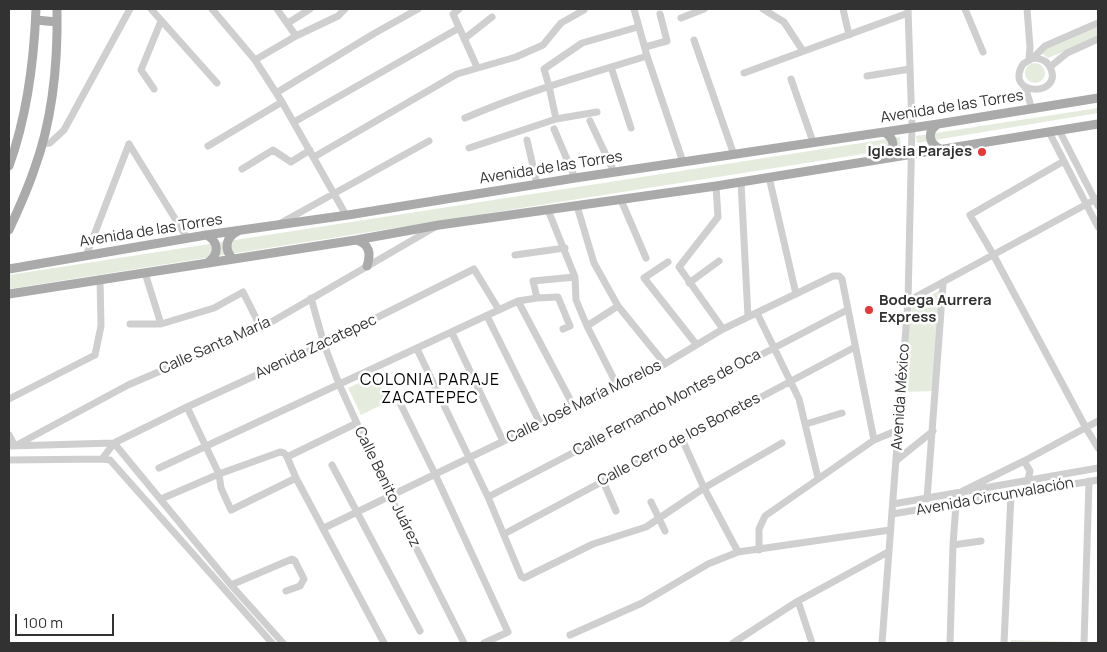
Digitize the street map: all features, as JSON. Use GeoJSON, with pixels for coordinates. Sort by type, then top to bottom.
{"type":"FeatureCollection","features":[{"type":"Feature","properties":{"kind":"main road"},"geometry":{"type":"LineString","coordinates":[[9,166],[23,120],[30,80],[36,9]]}},
{"type":"Feature","properties":{"kind":"main road"},"geometry":{"type":"LineString","coordinates":[[9,230],[35,170],[42,144],[54,84],[58,22],[57,9]]}},
{"type":"Feature","properties":{"kind":"main road"},"geometry":{"type":"LineString","coordinates":[[36,20],[58,22]]}},
{"type":"Feature","properties":{"kind":"main road","name":"Avenida de las Torres"},"geometry":{"type":"LineString","coordinates":[[9,268],[206,235],[1098,98]]}},
{"type":"Feature","properties":{"kind":"main road"},"geometry":{"type":"LineString","coordinates":[[938,124],[931,131],[930,137],[932,143],[940,149]]}},
{"type":"Feature","properties":{"kind":"main road"},"geometry":{"type":"LineString","coordinates":[[9,294],[439,226],[716,186],[1098,124]]}},
{"type":"Feature","properties":{"kind":"main road"},"geometry":{"type":"LineString","coordinates":[[884,132],[890,136],[894,145],[886,158]]}},
{"type":"Feature","properties":{"kind":"main road"},"geometry":{"type":"LineString","coordinates":[[233,259],[228,254],[227,243],[230,237],[238,231]]}},
{"type":"Feature","properties":{"kind":"main road"},"geometry":{"type":"LineString","coordinates":[[206,235],[214,241],[217,248],[216,255],[207,263]]}},
{"type":"Feature","properties":{"kind":"main road"},"geometry":{"type":"LineString","coordinates":[[356,240],[366,245],[369,251],[370,258],[367,266]]}},
{"type":"Feature","properties":{"kind":"street"},"geometry":{"type":"LineString","coordinates":[[42,144],[50,143],[64,130],[130,9]]}},
{"type":"Feature","properties":{"kind":"street"},"geometry":{"type":"LineString","coordinates":[[151,9],[217,83]]}},
{"type":"Feature","properties":{"kind":"street"},"geometry":{"type":"LineString","coordinates":[[212,9],[255,60],[294,122],[346,215]]}},
{"type":"Feature","properties":{"kind":"street"},"geometry":{"type":"LineString","coordinates":[[277,9],[296,36]]}},
{"type":"Feature","properties":{"kind":"street"},"geometry":{"type":"LineString","coordinates":[[288,23],[310,9]]}},
{"type":"Feature","properties":{"kind":"street"},"geometry":{"type":"LineString","coordinates":[[255,60],[336,12],[345,9]]}},
{"type":"Feature","properties":{"kind":"street"},"geometry":{"type":"LineString","coordinates":[[276,93],[418,9]]}},
{"type":"Feature","properties":{"kind":"street"},"geometry":{"type":"LineString","coordinates":[[459,9],[453,14],[477,67]]}},
{"type":"Feature","properties":{"kind":"street"},"geometry":{"type":"LineString","coordinates":[[634,9],[647,56],[683,162]]}},
{"type":"Feature","properties":{"kind":"street"},"geometry":{"type":"LineString","coordinates":[[681,18],[704,9]]}},
{"type":"Feature","properties":{"kind":"street"},"geometry":{"type":"LineString","coordinates":[[763,9],[784,22],[802,51]]}},
{"type":"Feature","properties":{"kind":"street"},"geometry":{"type":"LineString","coordinates":[[843,9],[850,35]]}},
{"type":"Feature","properties":{"kind":"street"},"geometry":{"type":"LineString","coordinates":[[965,9],[983,52]]}},
{"type":"Feature","properties":{"kind":"street"},"geometry":{"type":"LineString","coordinates":[[1027,9],[1031,59]]}},
{"type":"Feature","properties":{"kind":"street"},"geometry":{"type":"LineString","coordinates":[[314,157],[457,74],[516,57],[543,45],[562,23],[584,10]]}},
{"type":"Feature","properties":{"kind":"street"},"geometry":{"type":"LineString","coordinates":[[744,73],[850,35],[908,11]]}},
{"type":"Feature","properties":{"kind":"street","name":"Avenida México"},"geometry":{"type":"LineString","coordinates":[[882,643],[908,301],[912,128],[908,11]]}},
{"type":"Feature","properties":{"kind":"street"},"geometry":{"type":"LineString","coordinates":[[645,47],[667,41],[660,14]]}},
{"type":"Feature","properties":{"kind":"street"},"geometry":{"type":"LineString","coordinates":[[464,39],[492,18]]}},
{"type":"Feature","properties":{"kind":"street"},"geometry":{"type":"LineString","coordinates":[[154,89],[141,70],[162,21]]}},
{"type":"Feature","properties":{"kind":"street"},"geometry":{"type":"LineString","coordinates":[[1032,109],[1025,87],[1021,81],[1020,70],[1023,64],[1045,46],[1098,23]]}},
{"type":"Feature","properties":{"kind":"street"},"geometry":{"type":"LineString","coordinates":[[556,119],[544,69],[582,43],[638,27]]}},
{"type":"Feature","properties":{"kind":"street"},"geometry":{"type":"LineString","coordinates":[[294,122],[459,28]]}},
{"type":"Feature","properties":{"kind":"street"},"geometry":{"type":"LineString","coordinates":[[1050,66],[1067,53],[1098,39]]}},
{"type":"Feature","properties":{"kind":"street"},"geometry":{"type":"LineString","coordinates":[[694,40],[734,155]]}},
{"type":"Feature","properties":{"kind":"street"},"geometry":{"type":"LineString","coordinates":[[465,118],[494,105],[549,86],[647,56]]}},
{"type":"Feature","properties":{"kind":"street"},"geometry":{"type":"LineString","coordinates":[[1025,87],[1039,90],[1048,85],[1052,76],[1050,66],[1043,60],[1031,59]]}},
{"type":"Feature","properties":{"kind":"street"},"geometry":{"type":"LineString","coordinates":[[611,68],[631,128]]}},
{"type":"Feature","properties":{"kind":"street"},"geometry":{"type":"LineString","coordinates":[[867,76],[910,70]]}},
{"type":"Feature","properties":{"kind":"street"},"geometry":{"type":"LineString","coordinates":[[791,79],[813,142]]}},
{"type":"Feature","properties":{"kind":"street"},"geometry":{"type":"LineString","coordinates":[[208,146],[282,102]]}},
{"type":"Feature","properties":{"kind":"street"},"geometry":{"type":"LineString","coordinates":[[470,148],[556,119],[597,112]]}},
{"type":"Feature","properties":{"kind":"street"},"geometry":{"type":"LineString","coordinates":[[590,121],[614,172]]}},
{"type":"Feature","properties":{"kind":"street"},"geometry":{"type":"LineString","coordinates":[[554,129],[575,178]]}},
{"type":"Feature","properties":{"kind":"street"},"geometry":{"type":"LineString","coordinates":[[908,301],[943,284],[1086,205],[1097,201],[1059,130]]}},
{"type":"Feature","properties":{"kind":"street"},"geometry":{"type":"LineString","coordinates":[[1049,132],[1098,226]]}},
{"type":"Feature","properties":{"kind":"street"},"geometry":{"type":"LineString","coordinates":[[527,140],[537,184]]}},
{"type":"Feature","properties":{"kind":"street"},"geometry":{"type":"LineString","coordinates":[[278,224],[429,141]]}},
{"type":"Feature","properties":{"kind":"street"},"geometry":{"type":"LineString","coordinates":[[86,256],[129,144],[187,238]]}},
{"type":"Feature","properties":{"kind":"street"},"geometry":{"type":"LineString","coordinates":[[242,169],[273,150],[291,162],[310,150]]}},
{"type":"Feature","properties":{"kind":"street"},"geometry":{"type":"LineString","coordinates":[[1064,161],[970,214],[1098,448]]}},
{"type":"Feature","properties":{"kind":"street"},"geometry":{"type":"LineString","coordinates":[[769,177],[796,294]]}},
{"type":"Feature","properties":{"kind":"street"},"geometry":{"type":"LineString","coordinates":[[741,182],[748,317]]}},
{"type":"Feature","properties":{"kind":"street"},"geometry":{"type":"LineString","coordinates":[[716,186],[718,217],[679,268],[723,329]]}},
{"type":"Feature","properties":{"kind":"street"},"geometry":{"type":"LineString","coordinates":[[621,200],[646,258]]}},
{"type":"Feature","properties":{"kind":"street"},"geometry":{"type":"LineString","coordinates":[[577,206],[594,263],[618,306],[665,364]]}},
{"type":"Feature","properties":{"kind":"street"},"geometry":{"type":"LineString","coordinates":[[548,210],[565,248],[575,277],[576,300],[618,387]]}},
{"type":"Feature","properties":{"kind":"street","name":"Calle Santa María"},"geometry":{"type":"LineString","coordinates":[[12,446],[128,385],[261,328],[439,226]]}},
{"type":"Feature","properties":{"kind":"street"},"geometry":{"type":"LineString","coordinates":[[515,255],[565,248]]}},
{"type":"Feature","properties":{"kind":"street"},"geometry":{"type":"LineString","coordinates":[[689,283],[719,261]]}},
{"type":"Feature","properties":{"kind":"street"},"geometry":{"type":"LineString","coordinates":[[668,262],[644,278],[696,344]]}},
{"type":"Feature","properties":{"kind":"street","name":"Avenida Zacatepec"},"geometry":{"type":"LineString","coordinates":[[12,446],[37,447],[114,443],[324,344],[474,270],[499,310]]}},
{"type":"Feature","properties":{"kind":"street"},"geometry":{"type":"LineString","coordinates":[[145,273],[161,324]]}},
{"type":"Feature","properties":{"kind":"street","name":"Calle José María Morelos"},"geometry":{"type":"LineString","coordinates":[[324,528],[665,364],[723,329],[833,276],[839,276],[842,279],[847,310]]}},
{"type":"Feature","properties":{"kind":"street"},"geometry":{"type":"LineString","coordinates":[[538,298],[533,281],[575,277]]}},
{"type":"Feature","properties":{"kind":"street"},"geometry":{"type":"LineString","coordinates":[[9,399],[95,355],[101,326],[100,279]]}},
{"type":"Feature","properties":{"kind":"street"},"geometry":{"type":"LineString","coordinates":[[927,499],[943,284]]}},
{"type":"Feature","properties":{"kind":"street"},"geometry":{"type":"LineString","coordinates":[[130,324],[161,324],[214,308],[243,292],[261,328]]}},
{"type":"Feature","properties":{"kind":"street"},"geometry":{"type":"LineString","coordinates":[[160,468],[518,301],[558,297],[570,326],[563,329]]}},
{"type":"Feature","properties":{"kind":"street","name":"Calle Benito Juárez"},"geometry":{"type":"LineString","coordinates":[[311,298],[324,344],[339,384],[390,496],[464,643]]}},
{"type":"Feature","properties":{"kind":"street"},"geometry":{"type":"LineString","coordinates":[[518,301],[574,407]]}},
{"type":"Feature","properties":{"kind":"street"},"geometry":{"type":"LineString","coordinates":[[587,326],[618,306]]}},
{"type":"Feature","properties":{"kind":"street"},"geometry":{"type":"LineString","coordinates":[[847,310],[874,440]]}},
{"type":"Feature","properties":{"kind":"street","name":"Calle Fernando Montes de Oca"},"geometry":{"type":"LineString","coordinates":[[488,497],[847,310]]}},
{"type":"Feature","properties":{"kind":"street"},"geometry":{"type":"LineString","coordinates":[[757,313],[799,399],[818,478]]}},
{"type":"Feature","properties":{"kind":"street"},"geometry":{"type":"LineString","coordinates":[[487,316],[540,423]]}},
{"type":"Feature","properties":{"kind":"street"},"geometry":{"type":"LineString","coordinates":[[452,333],[503,441]]}},
{"type":"Feature","properties":{"kind":"street","name":"Calle Cerro de los Bonetes"},"geometry":{"type":"LineString","coordinates":[[504,534],[855,347]]}},
{"type":"Feature","properties":{"kind":"street"},"geometry":{"type":"LineString","coordinates":[[417,349],[488,497],[521,576],[527,578],[593,544],[646,527],[704,488],[782,443]]}},
{"type":"Feature","properties":{"kind":"street"},"geometry":{"type":"LineString","coordinates":[[401,405],[508,632],[484,643]]}},
{"type":"Feature","properties":{"kind":"street"},"geometry":{"type":"LineString","coordinates":[[187,407],[219,474],[221,488],[231,510],[296,478]]}},
{"type":"Feature","properties":{"kind":"street"},"geometry":{"type":"LineString","coordinates":[[806,424],[842,413]]}},
{"type":"Feature","properties":{"kind":"street"},"geometry":{"type":"LineString","coordinates":[[950,643],[956,504],[963,491],[1098,421]]}},
{"type":"Feature","properties":{"kind":"street"},"geometry":{"type":"LineString","coordinates":[[287,457],[357,424]]}},
{"type":"Feature","properties":{"kind":"street"},"geometry":{"type":"LineString","coordinates":[[759,550],[759,529],[765,516],[874,440],[898,430]]}},
{"type":"Feature","properties":{"kind":"street"},"geometry":{"type":"LineString","coordinates":[[39,432],[34,440],[43,458]]}},
{"type":"Feature","properties":{"kind":"street"},"geometry":{"type":"LineString","coordinates":[[897,460],[932,432]]}},
{"type":"Feature","properties":{"kind":"street"},"geometry":{"type":"LineString","coordinates":[[9,436],[12,446]]}},
{"type":"Feature","properties":{"kind":"street"},"geometry":{"type":"LineString","coordinates":[[682,439],[704,488],[738,552]]}},
{"type":"Feature","properties":{"kind":"street"},"geometry":{"type":"LineString","coordinates":[[114,443],[231,585],[283,643]]}},
{"type":"Feature","properties":{"kind":"street","name":"Avenida Zacatepec"},"geometry":{"type":"LineString","coordinates":[[102,459],[114,443]]}},
{"type":"Feature","properties":{"kind":"street"},"geometry":{"type":"LineString","coordinates":[[161,499],[219,474],[280,452],[284,453],[384,643]]}},
{"type":"Feature","properties":{"kind":"street"},"geometry":{"type":"LineString","coordinates":[[9,460],[43,458],[110,460],[272,643]]}},
{"type":"Feature","properties":{"kind":"street"},"geometry":{"type":"LineString","coordinates":[[1024,461],[1030,471],[1026,491]]}},
{"type":"Feature","properties":{"kind":"street"},"geometry":{"type":"LineString","coordinates":[[332,465],[420,631]]}},
{"type":"Feature","properties":{"kind":"street","name":"Avenida Circunvalación"},"geometry":{"type":"LineString","coordinates":[[893,504],[1098,468]]}},
{"type":"Feature","properties":{"kind":"street","name":"Avenida Circunvalación"},"geometry":{"type":"LineString","coordinates":[[892,514],[1098,480]]}},
{"type":"Feature","properties":{"kind":"street"},"geometry":{"type":"LineString","coordinates":[[603,481],[616,511]]}},
{"type":"Feature","properties":{"kind":"street"},"geometry":{"type":"LineString","coordinates":[[1084,643],[1089,481]]}},
{"type":"Feature","properties":{"kind":"street"},"geometry":{"type":"LineString","coordinates":[[1004,643],[1011,494]]}},
{"type":"Feature","properties":{"kind":"street"},"geometry":{"type":"LineString","coordinates":[[651,502],[665,531]]}},
{"type":"Feature","properties":{"kind":"street"},"geometry":{"type":"LineString","coordinates":[[570,635],[642,603],[708,564],[738,552],[890,530]]}},
{"type":"Feature","properties":{"kind":"street"},"geometry":{"type":"LineString","coordinates":[[953,545],[981,541]]}},
{"type":"Feature","properties":{"kind":"street"},"geometry":{"type":"LineString","coordinates":[[733,643],[798,602],[888,552]]}},
{"type":"Feature","properties":{"kind":"street"},"geometry":{"type":"LineString","coordinates":[[231,585],[292,559],[295,561],[304,579],[300,586],[286,591]]}},
{"type":"Feature","properties":{"kind":"street"},"geometry":{"type":"LineString","coordinates":[[798,602],[812,643]]}},
{"type":"Feature","properties":{"kind":"street"},"geometry":{"type":"LineString","coordinates":[[258,628],[265,622]]}},
{"type":"Feature","properties":{"kind":"shaded area"},"geometry":{"type":"Polygon","coordinates":[[[1098,27],[1098,37],[1048,58],[1040,52],[1098,27]]]}},
{"type":"Feature","properties":{"kind":"shaded area"},"geometry":{"type":"Polygon","coordinates":[[[1035,63],[1042,66],[1045,73],[1042,80],[1035,83],[1028,80],[1025,73],[1028,66],[1035,63]]]}},
{"type":"Feature","properties":{"kind":"shaded area"},"geometry":{"type":"Polygon","coordinates":[[[1098,108],[1098,113],[917,143],[916,136],[1098,108]]]}},
{"type":"Feature","properties":{"kind":"shaded area"},"geometry":{"type":"Polygon","coordinates":[[[900,137],[901,148],[9,289],[9,275],[900,137]]]}},
{"type":"Feature","properties":{"kind":"shaded area"},"geometry":{"type":"Polygon","coordinates":[[[940,290],[934,391],[902,392],[907,310],[940,290]]]}},
{"type":"Feature","properties":{"kind":"shaded area"},"geometry":{"type":"Polygon","coordinates":[[[376,375],[387,402],[361,415],[348,388],[376,375]]]}},
{"type":"Feature","properties":{"kind":"shaded area"},"geometry":{"type":"Polygon","coordinates":[[[1011,640],[1078,642],[1078,643],[1011,643],[1011,640]]]}},
{"type":"Feature","properties":{"kind":"place","name":"Iglesia Parajes"},"geometry":{"type":"Point","coordinates":[982,152]}},
{"type":"Feature","properties":{"kind":"place","name":"Bodega Aurrera Express"},"geometry":{"type":"Point","coordinates":[869,310]}},
{"type":"Feature","properties":{"kind":"district","name":"COLONIA PARAJE ZACATEPEC"},"geometry":{"type":"Point","coordinates":[430,390]}}]}
